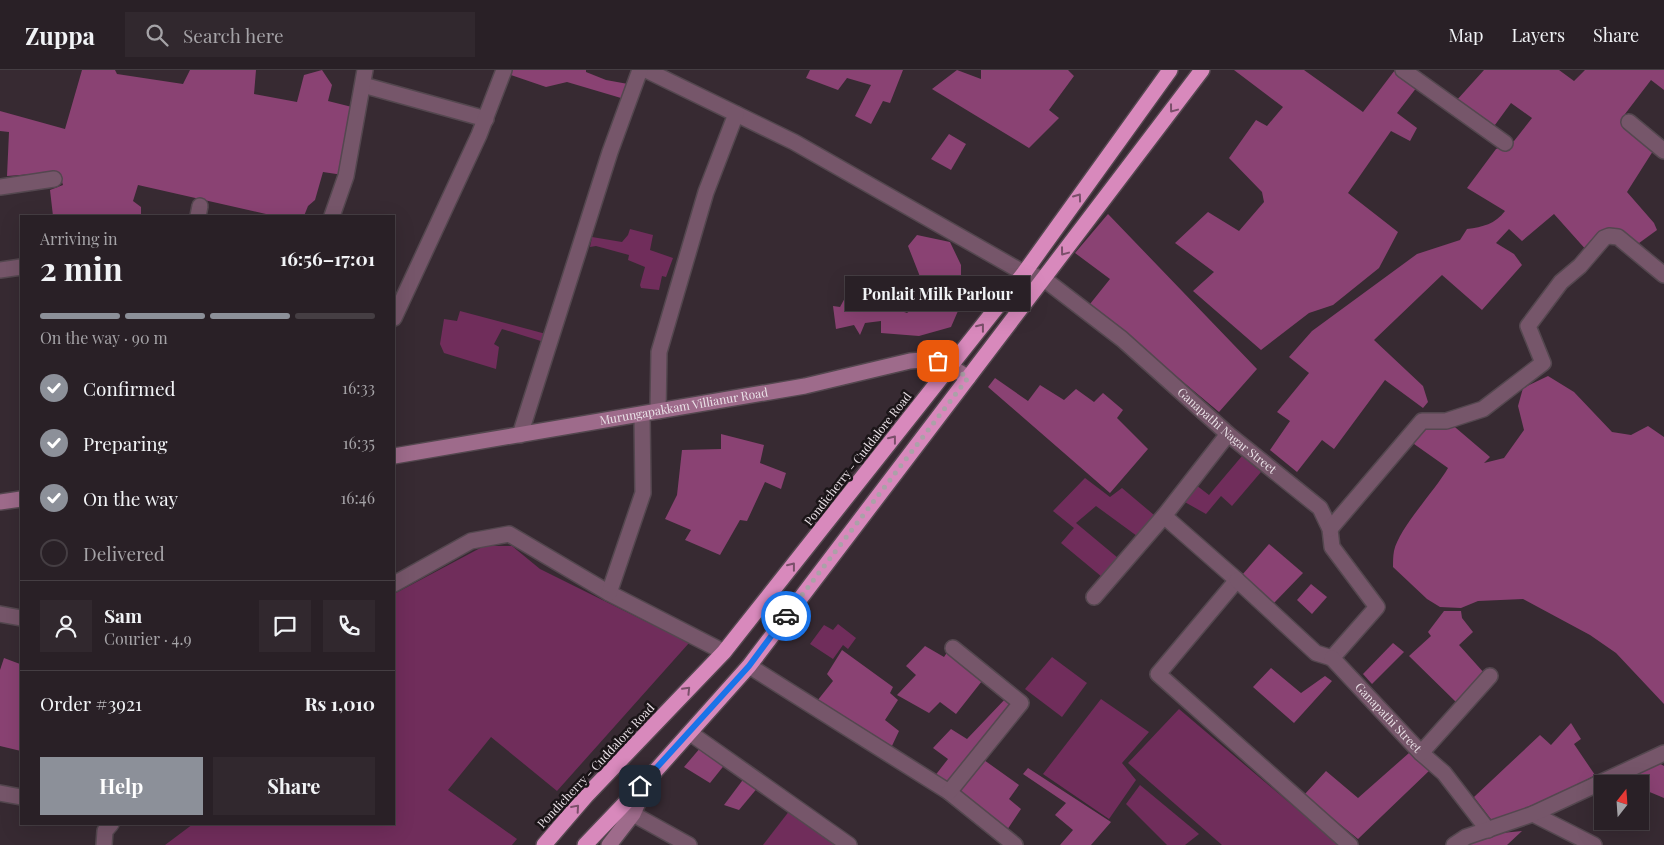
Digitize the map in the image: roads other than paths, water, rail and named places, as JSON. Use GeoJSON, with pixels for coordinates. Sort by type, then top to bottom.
{"type":"FeatureCollection","features":[{"type":"Feature","properties":{"kind":"highway","name":"Pondicherry - Cuddalore Road"},"geometry":{"type":"LineString","coordinates":[[544,845],[586,796],[724,652],[1024,273],[1170,70]]}},
{"type":"Feature","properties":{"kind":"highway"},"geometry":{"type":"LineString","coordinates":[[585,845],[650,777],[749,666],[1202,70]]}},
{"type":"Feature","properties":{"kind":"main road","name":"Murungapakkam Villianur Road"},"geometry":{"type":"LineString","coordinates":[[395,456],[805,386],[910,360],[926,359],[951,366],[968,378]]}},
{"type":"Feature","properties":{"kind":"main road"},"geometry":{"type":"LineString","coordinates":[[0,502],[20,499]]}},
{"type":"Feature","properties":{"kind":"main road"},"geometry":{"type":"LineString","coordinates":[[609,845],[633,814],[650,777]]}},
{"type":"Feature","properties":{"kind":"street"},"geometry":{"type":"LineString","coordinates":[[395,316],[486,119],[504,70]]}},
{"type":"Feature","properties":{"kind":"street"},"geometry":{"type":"LineString","coordinates":[[520,435],[610,152],[640,70]]}},
{"type":"Feature","properties":{"kind":"street"},"geometry":{"type":"LineString","coordinates":[[646,70],[794,142],[1024,273],[1044,278]]}},
{"type":"Feature","properties":{"kind":"street"},"geometry":{"type":"LineString","coordinates":[[1403,70],[1505,143]]}},
{"type":"Feature","properties":{"kind":"street"},"geometry":{"type":"LineString","coordinates":[[332,215],[346,176],[364,77],[486,119]]}},
{"type":"Feature","properties":{"kind":"street"},"geometry":{"type":"LineString","coordinates":[[658,411],[659,352],[706,192],[736,114]]}},
{"type":"Feature","properties":{"kind":"street"},"geometry":{"type":"LineString","coordinates":[[1629,122],[1664,151]]}},
{"type":"Feature","properties":{"kind":"street"},"geometry":{"type":"LineString","coordinates":[[0,187],[54,179]]}},
{"type":"Feature","properties":{"kind":"street"},"geometry":{"type":"LineString","coordinates":[[1330,528],[1422,421],[1446,421],[1483,409],[1543,363],[1528,326],[1561,282],[1580,266],[1604,238],[1609,236],[1618,237],[1664,274]]}},
{"type":"Feature","properties":{"kind":"street"},"geometry":{"type":"LineString","coordinates":[[0,270],[20,267]]}},
{"type":"Feature","properties":{"kind":"street","name":"Ganapathi Nagar Street"},"geometry":{"type":"LineString","coordinates":[[1044,278],[1122,339],[1228,434],[1320,508],[1330,528],[1332,547],[1377,607],[1332,658]]}},
{"type":"Feature","properties":{"kind":"street"},"geometry":{"type":"LineString","coordinates":[[610,593],[643,493],[642,415]]}},
{"type":"Feature","properties":{"kind":"street"},"geometry":{"type":"LineString","coordinates":[[1094,597],[1164,516],[1228,434]]}},
{"type":"Feature","properties":{"kind":"street"},"geometry":{"type":"LineString","coordinates":[[1164,516],[1316,653],[1332,658]]}},
{"type":"Feature","properties":{"kind":"street"},"geometry":{"type":"LineString","coordinates":[[395,583],[471,541],[509,534],[610,593],[724,652]]}},
{"type":"Feature","properties":{"kind":"street"},"geometry":{"type":"LineString","coordinates":[[1237,580],[1158,674],[1350,845]]}},
{"type":"Feature","properties":{"kind":"street"},"geometry":{"type":"LineString","coordinates":[[0,614],[20,618]]}},
{"type":"Feature","properties":{"kind":"street"},"geometry":{"type":"LineString","coordinates":[[949,792],[1021,703],[952,648]]}},
{"type":"Feature","properties":{"kind":"street","name":"Ganapathi Street"},"geometry":{"type":"LineString","coordinates":[[1332,658],[1421,752],[1444,773],[1488,830]]}},
{"type":"Feature","properties":{"kind":"street"},"geometry":{"type":"LineString","coordinates":[[749,666],[949,792],[999,840],[1015,845]]}},
{"type":"Feature","properties":{"kind":"street"},"geometry":{"type":"LineString","coordinates":[[1421,752],[1490,676]]}},
{"type":"Feature","properties":{"kind":"street"},"geometry":{"type":"LineString","coordinates":[[690,732],[849,845]]}},
{"type":"Feature","properties":{"kind":"street"},"geometry":{"type":"LineString","coordinates":[[1454,845],[1466,837],[1533,814],[1662,757]]}},
{"type":"Feature","properties":{"kind":"street"},"geometry":{"type":"LineString","coordinates":[[0,793],[20,797]]}},
{"type":"Feature","properties":{"kind":"street"},"geometry":{"type":"LineString","coordinates":[[633,814],[689,845]]}},
{"type":"Feature","properties":{"kind":"street"},"geometry":{"type":"LineString","coordinates":[[1533,814],[1594,845]]}},
{"type":"Feature","properties":{"kind":"street"},"geometry":{"type":"LineString","coordinates":[[104,845],[105,831],[109,825]]}},
{"type":"Feature","properties":{"kind":"place","name":"Ponlait Milk Parlour"},"geometry":{"type":"Point","coordinates":[938,361]}}]}
